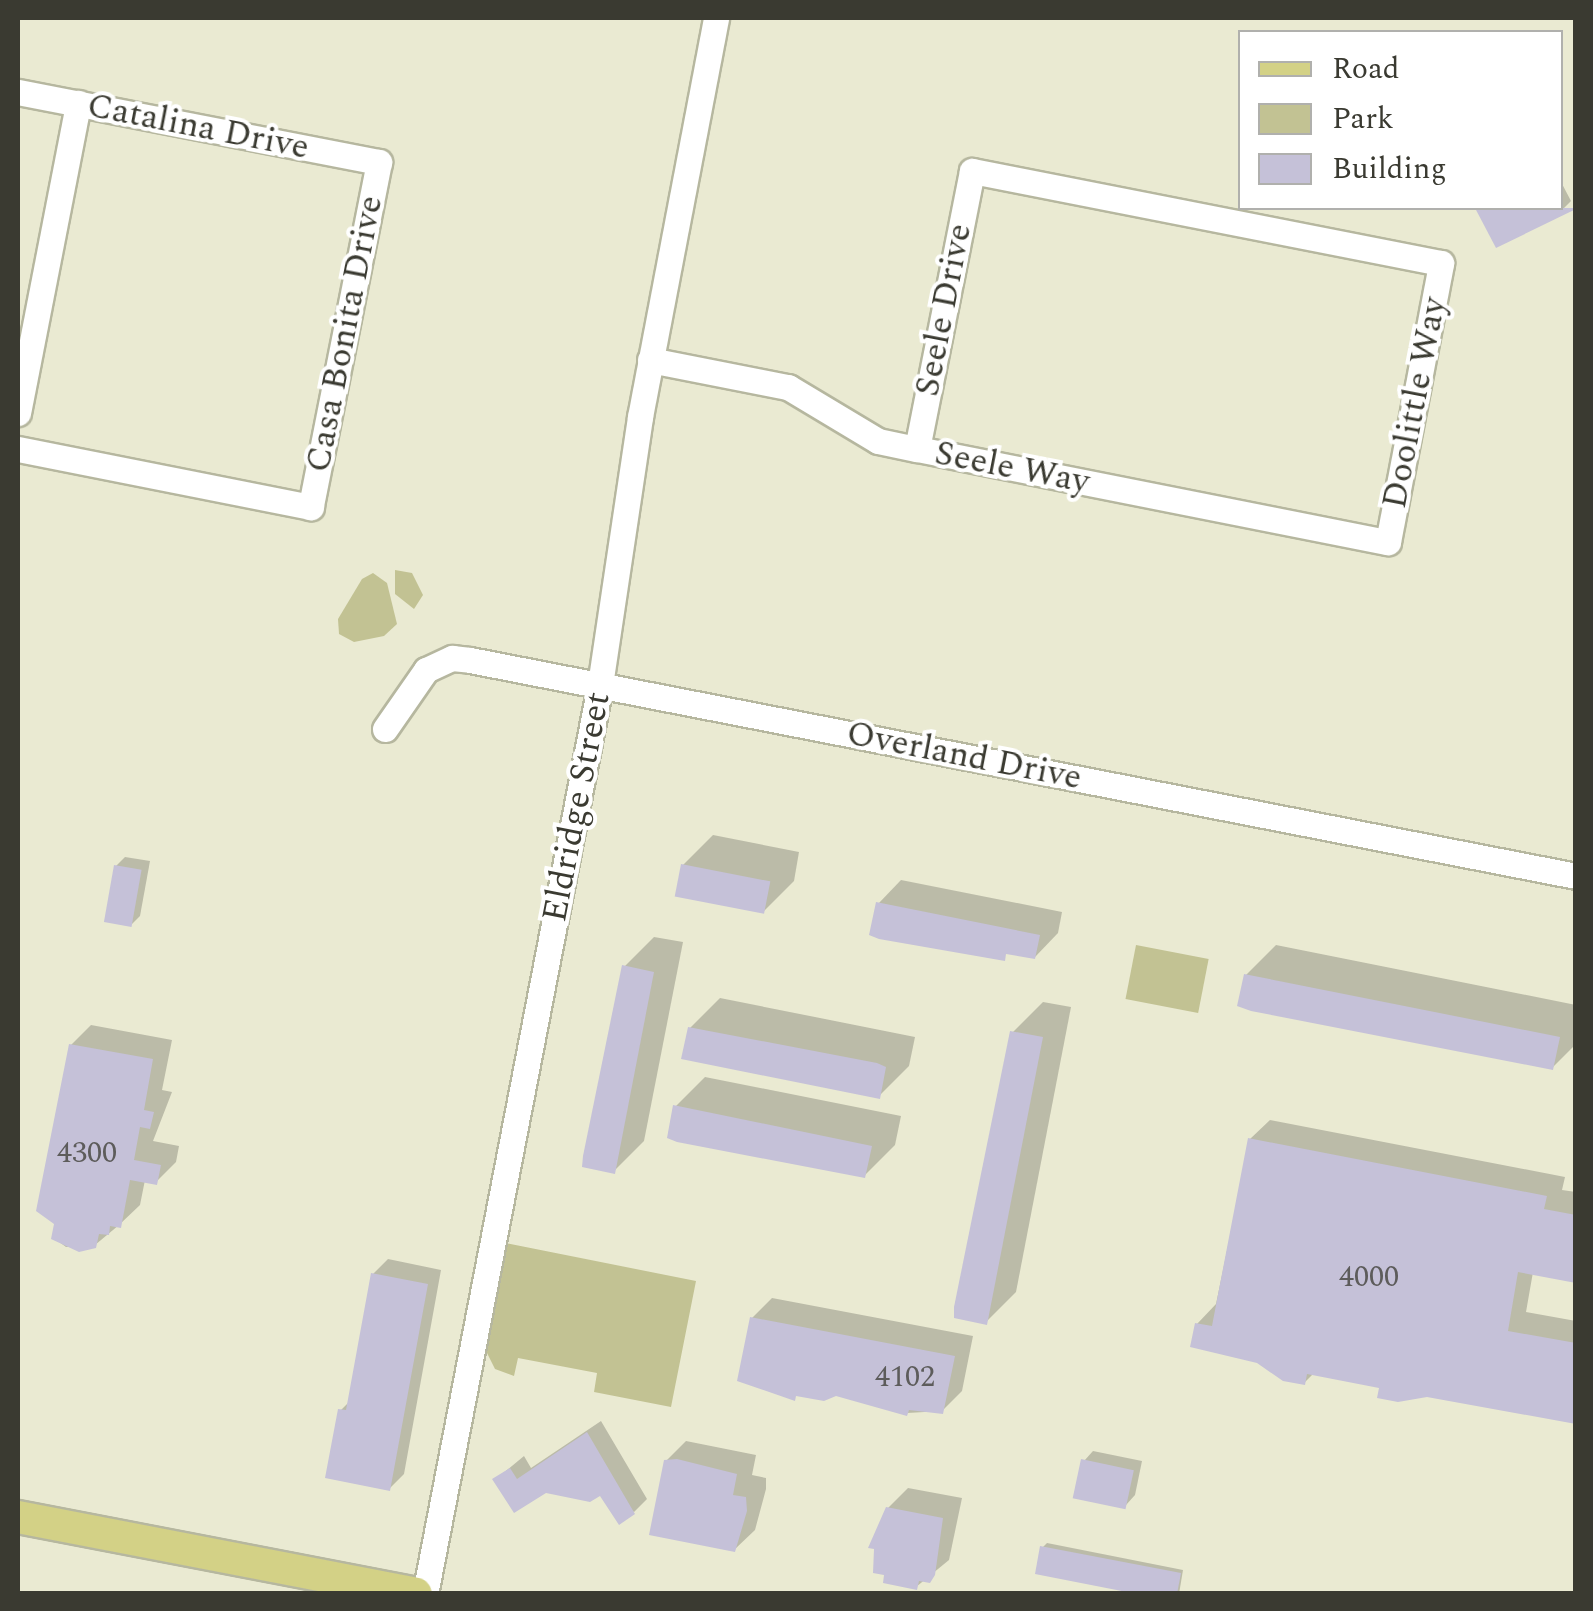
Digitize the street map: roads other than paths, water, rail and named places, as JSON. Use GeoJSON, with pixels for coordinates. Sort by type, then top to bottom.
{"type":"FeatureCollection","features":[{"type":"Feature","properties":{"kind":"main road"},"geometry":{"type":"LineString","coordinates":[[18,1517],[416,1594]]}},
{"type":"Feature","properties":{"kind":"street","name":"Eldridge Street"},"geometry":{"type":"LineString","coordinates":[[425,1594],[600,685],[650,360],[716,18]]}},
{"type":"Feature","properties":{"kind":"street","name":"Catalina Drive"},"geometry":{"type":"LineString","coordinates":[[18,92],[378,162]]}},
{"type":"Feature","properties":{"kind":"street"},"geometry":{"type":"LineString","coordinates":[[18,414],[78,104]]}},
{"type":"Feature","properties":{"kind":"street","name":"Casa Bonita Drive"},"geometry":{"type":"LineString","coordinates":[[18,449],[312,506],[378,162]]}},
{"type":"Feature","properties":{"kind":"street","name":"Doolittle Way"},"geometry":{"type":"LineString","coordinates":[[972,171],[1442,263],[1388,542]]}},
{"type":"Feature","properties":{"kind":"street","name":"Seele Drive"},"geometry":{"type":"LineString","coordinates":[[917,450],[972,171]]}},
{"type":"Feature","properties":{"kind":"street","name":"Seele Way"},"geometry":{"type":"LineString","coordinates":[[650,360],[788,387],[878,441],[1388,542]]}},
{"type":"Feature","properties":{"kind":"street","name":"Overland Drive"},"geometry":{"type":"LineString","coordinates":[[385,729],[426,670],[452,658],[1576,876]]}}]}
